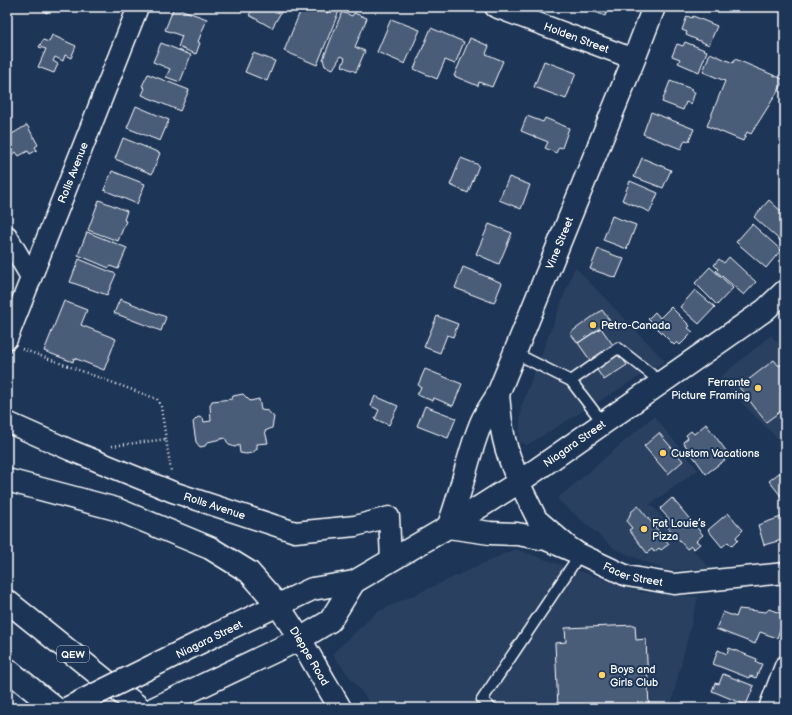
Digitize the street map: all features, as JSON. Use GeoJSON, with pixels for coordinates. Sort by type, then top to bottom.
{"type":"FeatureCollection","features":[{"type":"Feature","properties":{"kind":"main road","name":"Vine Street"},"geometry":{"type":"LineString","coordinates":[[519,482],[507,456],[501,430],[498,394],[654,7]]}},
{"type":"Feature","properties":{"kind":"main road","name":"Niagara Street"},"geometry":{"type":"LineString","coordinates":[[68,708],[312,589],[354,582],[448,527],[519,482],[765,310],[785,291]]}},
{"type":"Feature","properties":{"kind":"main road"},"geometry":{"type":"LineString","coordinates":[[498,394],[483,420],[471,449],[458,500],[448,527],[490,533],[517,534],[546,539],[577,553]]}},
{"type":"Feature","properties":{"kind":"main road","name":"Dieppe Road"},"geometry":{"type":"LineString","coordinates":[[7,480],[116,509],[210,548],[249,572],[278,605],[300,639],[340,708]]}},
{"type":"Feature","properties":{"kind":"main road","name":"Niagara Street"},"geometry":{"type":"LineString","coordinates":[[155,708],[300,639],[330,621],[354,582]]}},
{"type":"Feature","properties":{"kind":"main road","name":"QEW"},"geometry":{"type":"LineString","coordinates":[[7,601],[140,708]]}},
{"type":"Feature","properties":{"kind":"main road"},"geometry":{"type":"LineString","coordinates":[[7,669],[55,708]]}},
{"type":"Feature","properties":{"kind":"street","name":"Holden Street"},"geometry":{"type":"LineString","coordinates":[[495,7],[634,59]]}},
{"type":"Feature","properties":{"kind":"street","name":"Rolls Avenue"},"geometry":{"type":"LineString","coordinates":[[14,343],[31,277],[133,11]]}},
{"type":"Feature","properties":{"kind":"street"},"geometry":{"type":"LineString","coordinates":[[7,236],[31,277]]}},
{"type":"Feature","properties":{"kind":"street","name":"Rolls Avenue"},"geometry":{"type":"LineString","coordinates":[[7,422],[70,450],[174,492],[295,532],[355,526],[389,517],[391,560]]}},
{"type":"Feature","properties":{"kind":"street","name":"Facer Street"},"geometry":{"type":"LineString","coordinates":[[519,482],[537,519],[577,553],[627,576],[674,584],[785,573]]}},
{"type":"Feature","properties":{"kind":"street"},"geometry":{"type":"LineString","coordinates":[[769,708],[785,666]]}},
{"type":"Feature","properties":{"kind":"lane"},"geometry":{"type":"LineString","coordinates":[[571,381],[618,348],[661,382]]}},
{"type":"Feature","properties":{"kind":"lane"},"geometry":{"type":"LineString","coordinates":[[515,353],[571,381],[603,423]]}},
{"type":"Feature","properties":{"kind":"lane"},"geometry":{"type":"LineString","coordinates":[[491,708],[482,700],[577,553]]}},
{"type":"Feature","properties":{"kind":"path"},"geometry":{"type":"LineString","coordinates":[[14,343],[157,399],[161,407],[167,439],[174,492]]}},
{"type":"Feature","properties":{"kind":"path"},"geometry":{"type":"LineString","coordinates":[[107,446],[167,439]]}},
{"type":"Feature","properties":{"kind":"shaded area"},"geometry":{"type":"Polygon","coordinates":[[[575,267],[665,361],[527,445],[519,442],[521,407],[575,267]]]}},
{"type":"Feature","properties":{"kind":"shaded area"},"geometry":{"type":"Polygon","coordinates":[[[771,335],[785,351],[785,446],[718,379],[771,335]]]}},
{"type":"Feature","properties":{"kind":"shaded area"},"geometry":{"type":"Polygon","coordinates":[[[654,416],[698,470],[650,504],[710,568],[667,571],[615,549],[557,499],[654,416]]]}},
{"type":"Feature","properties":{"kind":"shaded area"},"geometry":{"type":"Polygon","coordinates":[[[515,549],[640,592],[698,597],[670,708],[374,708],[332,654],[377,612],[515,549]]]}},
{"type":"Feature","properties":{"kind":"building"},"geometry":{"type":"Polygon","coordinates":[[[42,7],[56,7],[46,13],[42,7]]]}},
{"type":"Feature","properties":{"kind":"building"},"geometry":{"type":"Polygon","coordinates":[[[174,7],[207,19],[198,42],[200,43],[196,54],[178,47],[182,36],[165,30],[174,7]]]}},
{"type":"Feature","properties":{"kind":"building"},"geometry":{"type":"Polygon","coordinates":[[[254,7],[284,7],[272,28],[249,15],[254,7]]]}},
{"type":"Feature","properties":{"kind":"building"},"geometry":{"type":"Polygon","coordinates":[[[298,7],[314,7],[327,13],[330,7],[339,11],[317,65],[284,51],[300,12],[296,11],[298,7]]]}},
{"type":"Feature","properties":{"kind":"building"},"geometry":{"type":"Polygon","coordinates":[[[584,7],[609,7],[605,16],[584,7]]]}},
{"type":"Feature","properties":{"kind":"building"},"geometry":{"type":"Polygon","coordinates":[[[737,7],[755,7],[755,8],[737,10],[737,7]]]}},
{"type":"Feature","properties":{"kind":"building"},"geometry":{"type":"Polygon","coordinates":[[[767,7],[783,7],[783,8],[767,9],[767,7]]]}},
{"type":"Feature","properties":{"kind":"building"},"geometry":{"type":"Polygon","coordinates":[[[342,12],[352,16],[354,13],[367,18],[355,47],[365,51],[356,72],[342,66],[345,58],[341,56],[333,69],[325,66],[323,59],[342,12]]]}},
{"type":"Feature","properties":{"kind":"building"},"geometry":{"type":"Polygon","coordinates":[[[687,16],[692,18],[693,16],[717,26],[709,45],[686,35],[687,32],[682,30],[687,16]]]}},
{"type":"Feature","properties":{"kind":"building"},"geometry":{"type":"Polygon","coordinates":[[[391,19],[420,30],[405,64],[377,52],[391,19]]]}},
{"type":"Feature","properties":{"kind":"building"},"geometry":{"type":"Polygon","coordinates":[[[431,28],[464,42],[455,64],[445,60],[437,79],[414,69],[431,28]]]}},
{"type":"Feature","properties":{"kind":"building"},"geometry":{"type":"Polygon","coordinates":[[[52,35],[76,46],[71,58],[65,55],[63,61],[55,57],[53,61],[58,64],[54,73],[38,67],[46,49],[39,47],[43,40],[49,42],[52,35]]]}},
{"type":"Feature","properties":{"kind":"building"},"geometry":{"type":"Polygon","coordinates":[[[470,38],[489,46],[486,54],[503,61],[492,87],[479,82],[478,86],[454,76],[470,38]]]}},
{"type":"Feature","properties":{"kind":"building"},"geometry":{"type":"Polygon","coordinates":[[[685,42],[707,51],[699,72],[678,63],[680,59],[672,56],[677,44],[683,46],[685,42]]]}},
{"type":"Feature","properties":{"kind":"building"},"geometry":{"type":"Polygon","coordinates":[[[161,43],[191,55],[180,82],[166,77],[170,69],[153,62],[161,43]]]}},
{"type":"Feature","properties":{"kind":"building"},"geometry":{"type":"Polygon","coordinates":[[[253,53],[275,61],[267,81],[245,72],[253,53]]]}},
{"type":"Feature","properties":{"kind":"building"},"geometry":{"type":"Polygon","coordinates":[[[710,53],[733,63],[735,59],[785,80],[751,134],[747,132],[743,141],[707,126],[725,81],[703,72],[710,53]]]}},
{"type":"Feature","properties":{"kind":"building"},"geometry":{"type":"Polygon","coordinates":[[[544,61],[576,73],[566,99],[534,87],[544,61]]]}},
{"type":"Feature","properties":{"kind":"building"},"geometry":{"type":"Polygon","coordinates":[[[148,74],[189,90],[180,111],[142,95],[145,88],[142,86],[148,74]]]}},
{"type":"Feature","properties":{"kind":"building"},"geometry":{"type":"Polygon","coordinates":[[[670,81],[692,89],[691,91],[695,92],[691,104],[686,102],[683,110],[662,102],[670,81]]]}},
{"type":"Feature","properties":{"kind":"building"},"geometry":{"type":"Polygon","coordinates":[[[136,106],[169,120],[160,141],[127,128],[136,106]]]}},
{"type":"Feature","properties":{"kind":"building"},"geometry":{"type":"Polygon","coordinates":[[[651,112],[694,129],[689,141],[685,140],[681,149],[643,134],[651,112]]]}},
{"type":"Feature","properties":{"kind":"building"},"geometry":{"type":"Polygon","coordinates":[[[527,116],[543,122],[545,118],[569,128],[562,148],[559,147],[556,153],[545,148],[548,142],[521,131],[527,116]]]}},
{"type":"Feature","properties":{"kind":"building"},"geometry":{"type":"Polygon","coordinates":[[[27,125],[38,145],[35,147],[37,150],[30,154],[28,151],[19,156],[16,152],[7,158],[7,137],[27,125]]]}},
{"type":"Feature","properties":{"kind":"building"},"geometry":{"type":"Polygon","coordinates":[[[123,138],[160,153],[152,174],[115,159],[123,138]]]}},
{"type":"Feature","properties":{"kind":"building"},"geometry":{"type":"Polygon","coordinates":[[[461,158],[479,165],[468,193],[450,185],[461,158]]]}},
{"type":"Feature","properties":{"kind":"building"},"geometry":{"type":"Polygon","coordinates":[[[642,158],[671,170],[663,188],[634,177],[642,158]]]}},
{"type":"Feature","properties":{"kind":"building"},"geometry":{"type":"Polygon","coordinates":[[[112,171],[145,184],[137,204],[104,190],[112,171]]]}},
{"type":"Feature","properties":{"kind":"building"},"geometry":{"type":"Polygon","coordinates":[[[509,177],[530,185],[521,209],[499,200],[509,177]]]}},
{"type":"Feature","properties":{"kind":"building"},"geometry":{"type":"Polygon","coordinates":[[[630,181],[658,193],[650,212],[622,200],[630,181]]]}},
{"type":"Feature","properties":{"kind":"building"},"geometry":{"type":"Polygon","coordinates":[[[99,200],[127,211],[124,220],[126,221],[118,241],[88,230],[99,200]]]}},
{"type":"Feature","properties":{"kind":"building"},"geometry":{"type":"Polygon","coordinates":[[[769,200],[785,215],[785,245],[754,217],[769,200]]]}},
{"type":"Feature","properties":{"kind":"building"},"geometry":{"type":"Polygon","coordinates":[[[612,216],[636,225],[627,249],[603,240],[612,216]]]}},
{"type":"Feature","properties":{"kind":"building"},"geometry":{"type":"Polygon","coordinates":[[[489,224],[512,233],[499,264],[476,254],[489,224]]]}},
{"type":"Feature","properties":{"kind":"building"},"geometry":{"type":"Polygon","coordinates":[[[752,224],[781,250],[766,268],[736,242],[752,224]]]}},
{"type":"Feature","properties":{"kind":"building"},"geometry":{"type":"Polygon","coordinates":[[[87,232],[127,248],[118,269],[110,266],[109,268],[78,255],[87,232]]]}},
{"type":"Feature","properties":{"kind":"building"},"geometry":{"type":"Polygon","coordinates":[[[598,249],[624,259],[616,278],[590,269],[598,249]]]}},
{"type":"Feature","properties":{"kind":"building"},"geometry":{"type":"Polygon","coordinates":[[[729,257],[756,282],[744,295],[716,271],[718,269],[714,265],[719,259],[724,263],[729,257]]]}},
{"type":"Feature","properties":{"kind":"building"},"geometry":{"type":"Polygon","coordinates":[[[79,259],[116,274],[107,295],[70,282],[79,259]]]}},
{"type":"Feature","properties":{"kind":"building"},"geometry":{"type":"Polygon","coordinates":[[[463,267],[502,283],[494,303],[455,288],[463,267]]]}},
{"type":"Feature","properties":{"kind":"building"},"geometry":{"type":"Polygon","coordinates":[[[710,267],[733,288],[717,305],[695,283],[710,267]]]}},
{"type":"Feature","properties":{"kind":"building"},"geometry":{"type":"Polygon","coordinates":[[[695,290],[715,307],[699,324],[680,307],[695,290]]]}},
{"type":"Feature","properties":{"kind":"building"},"geometry":{"type":"Polygon","coordinates":[[[120,299],[166,317],[161,331],[114,313],[120,299]]]}},
{"type":"Feature","properties":{"kind":"building"},"geometry":{"type":"Polygon","coordinates":[[[64,301],[87,310],[81,325],[116,339],[104,370],[74,358],[73,362],[44,351],[64,301]]]}},
{"type":"Feature","properties":{"kind":"building"},"geometry":{"type":"Polygon","coordinates":[[[671,307],[690,326],[688,328],[693,332],[680,345],[677,342],[674,345],[648,319],[655,312],[660,318],[671,307]]]}},
{"type":"Feature","properties":{"kind":"building","name":"Petro-Canada"},"geometry":{"type":"Polygon","coordinates":[[[602,310],[610,321],[578,343],[570,333],[602,310]]]}},
{"type":"Feature","properties":{"kind":"building"},"geometry":{"type":"Polygon","coordinates":[[[437,316],[458,324],[453,337],[447,335],[440,353],[424,347],[437,316]]]}},
{"type":"Feature","properties":{"kind":"building","name":"Petro-Canada"},"geometry":{"type":"Polygon","coordinates":[[[601,328],[627,365],[604,380],[578,343],[601,328]]]}},
{"type":"Feature","properties":{"kind":"building"},"geometry":{"type":"Polygon","coordinates":[[[774,360],[779,366],[781,364],[785,370],[785,408],[766,422],[739,387],[774,360]]]}},
{"type":"Feature","properties":{"kind":"building"},"geometry":{"type":"Polygon","coordinates":[[[425,369],[462,384],[453,406],[434,398],[433,401],[417,395],[421,387],[418,385],[425,369]]]}},
{"type":"Feature","properties":{"kind":"building"},"geometry":{"type":"Polygon","coordinates":[[[243,394],[250,401],[259,399],[261,410],[268,411],[274,417],[272,428],[265,431],[268,443],[257,444],[257,449],[252,453],[246,454],[240,453],[239,445],[235,447],[229,445],[225,438],[208,442],[205,446],[200,447],[196,442],[193,422],[198,417],[203,418],[204,422],[211,421],[210,405],[212,401],[232,399],[233,396],[243,394]]]}},
{"type":"Feature","properties":{"kind":"building"},"geometry":{"type":"Polygon","coordinates":[[[375,396],[398,406],[389,425],[375,419],[379,410],[371,406],[375,396]]]}},
{"type":"Feature","properties":{"kind":"building"},"geometry":{"type":"Polygon","coordinates":[[[425,406],[456,418],[448,438],[417,426],[425,406]]]}},
{"type":"Feature","properties":{"kind":"building"},"geometry":{"type":"Polygon","coordinates":[[[706,424],[730,456],[706,474],[683,442],[688,438],[686,435],[691,431],[694,434],[706,424]]]}},
{"type":"Feature","properties":{"kind":"building","name":"Custom Vacations"},"geometry":{"type":"Polygon","coordinates":[[[659,433],[683,461],[668,474],[644,446],[659,433]]]}},
{"type":"Feature","properties":{"kind":"building"},"geometry":{"type":"Polygon","coordinates":[[[784,469],[785,493],[781,496],[769,481],[784,469]]]}},
{"type":"Feature","properties":{"kind":"building"},"geometry":{"type":"Polygon","coordinates":[[[672,498],[703,535],[696,541],[700,544],[694,549],[691,546],[687,549],[665,524],[670,520],[660,509],[672,498]]]}},
{"type":"Feature","properties":{"kind":"building","name":"Fat Louie’s Pizza"},"geometry":{"type":"Polygon","coordinates":[[[638,506],[669,544],[661,550],[659,548],[654,552],[652,549],[647,553],[629,530],[632,528],[627,522],[631,512],[638,506]]]}},
{"type":"Feature","properties":{"kind":"building"},"geometry":{"type":"Polygon","coordinates":[[[728,513],[743,530],[736,537],[738,540],[732,546],[728,542],[722,547],[708,530],[728,513]]]}},
{"type":"Feature","properties":{"kind":"building"},"geometry":{"type":"Polygon","coordinates":[[[784,516],[785,539],[764,545],[758,525],[784,516]]]}},
{"type":"Feature","properties":{"kind":"building"},"geometry":{"type":"Polygon","coordinates":[[[739,609],[766,612],[769,609],[785,615],[777,638],[760,632],[755,644],[716,629],[723,612],[736,617],[739,609]]]}},
{"type":"Feature","properties":{"kind":"building","name":"Boys and Girls Club"},"geometry":{"type":"Polygon","coordinates":[[[635,625],[636,640],[646,639],[649,708],[558,708],[555,643],[566,642],[565,628],[635,625]]]}},
{"type":"Feature","properties":{"kind":"building"},"geometry":{"type":"Polygon","coordinates":[[[729,648],[757,659],[756,662],[762,664],[756,678],[750,676],[749,678],[713,664],[718,650],[727,654],[729,648]]]}},
{"type":"Feature","properties":{"kind":"building"},"geometry":{"type":"Polygon","coordinates":[[[723,674],[754,686],[746,705],[712,691],[715,683],[719,684],[723,674]]]}},
{"type":"Feature","properties":{"kind":"place","name":"Petro-Canada"},"geometry":{"type":"Point","coordinates":[593,325]}},
{"type":"Feature","properties":{"kind":"place","name":"Ferrante Picture Framing"},"geometry":{"type":"Point","coordinates":[758,388]}},
{"type":"Feature","properties":{"kind":"place","name":"Custom Vacations"},"geometry":{"type":"Point","coordinates":[663,453]}},
{"type":"Feature","properties":{"kind":"place","name":"Fat Louie’s Pizza"},"geometry":{"type":"Point","coordinates":[644,529]}},
{"type":"Feature","properties":{"kind":"place","name":"Boys and Girls Club"},"geometry":{"type":"Point","coordinates":[602,675]}}]}
